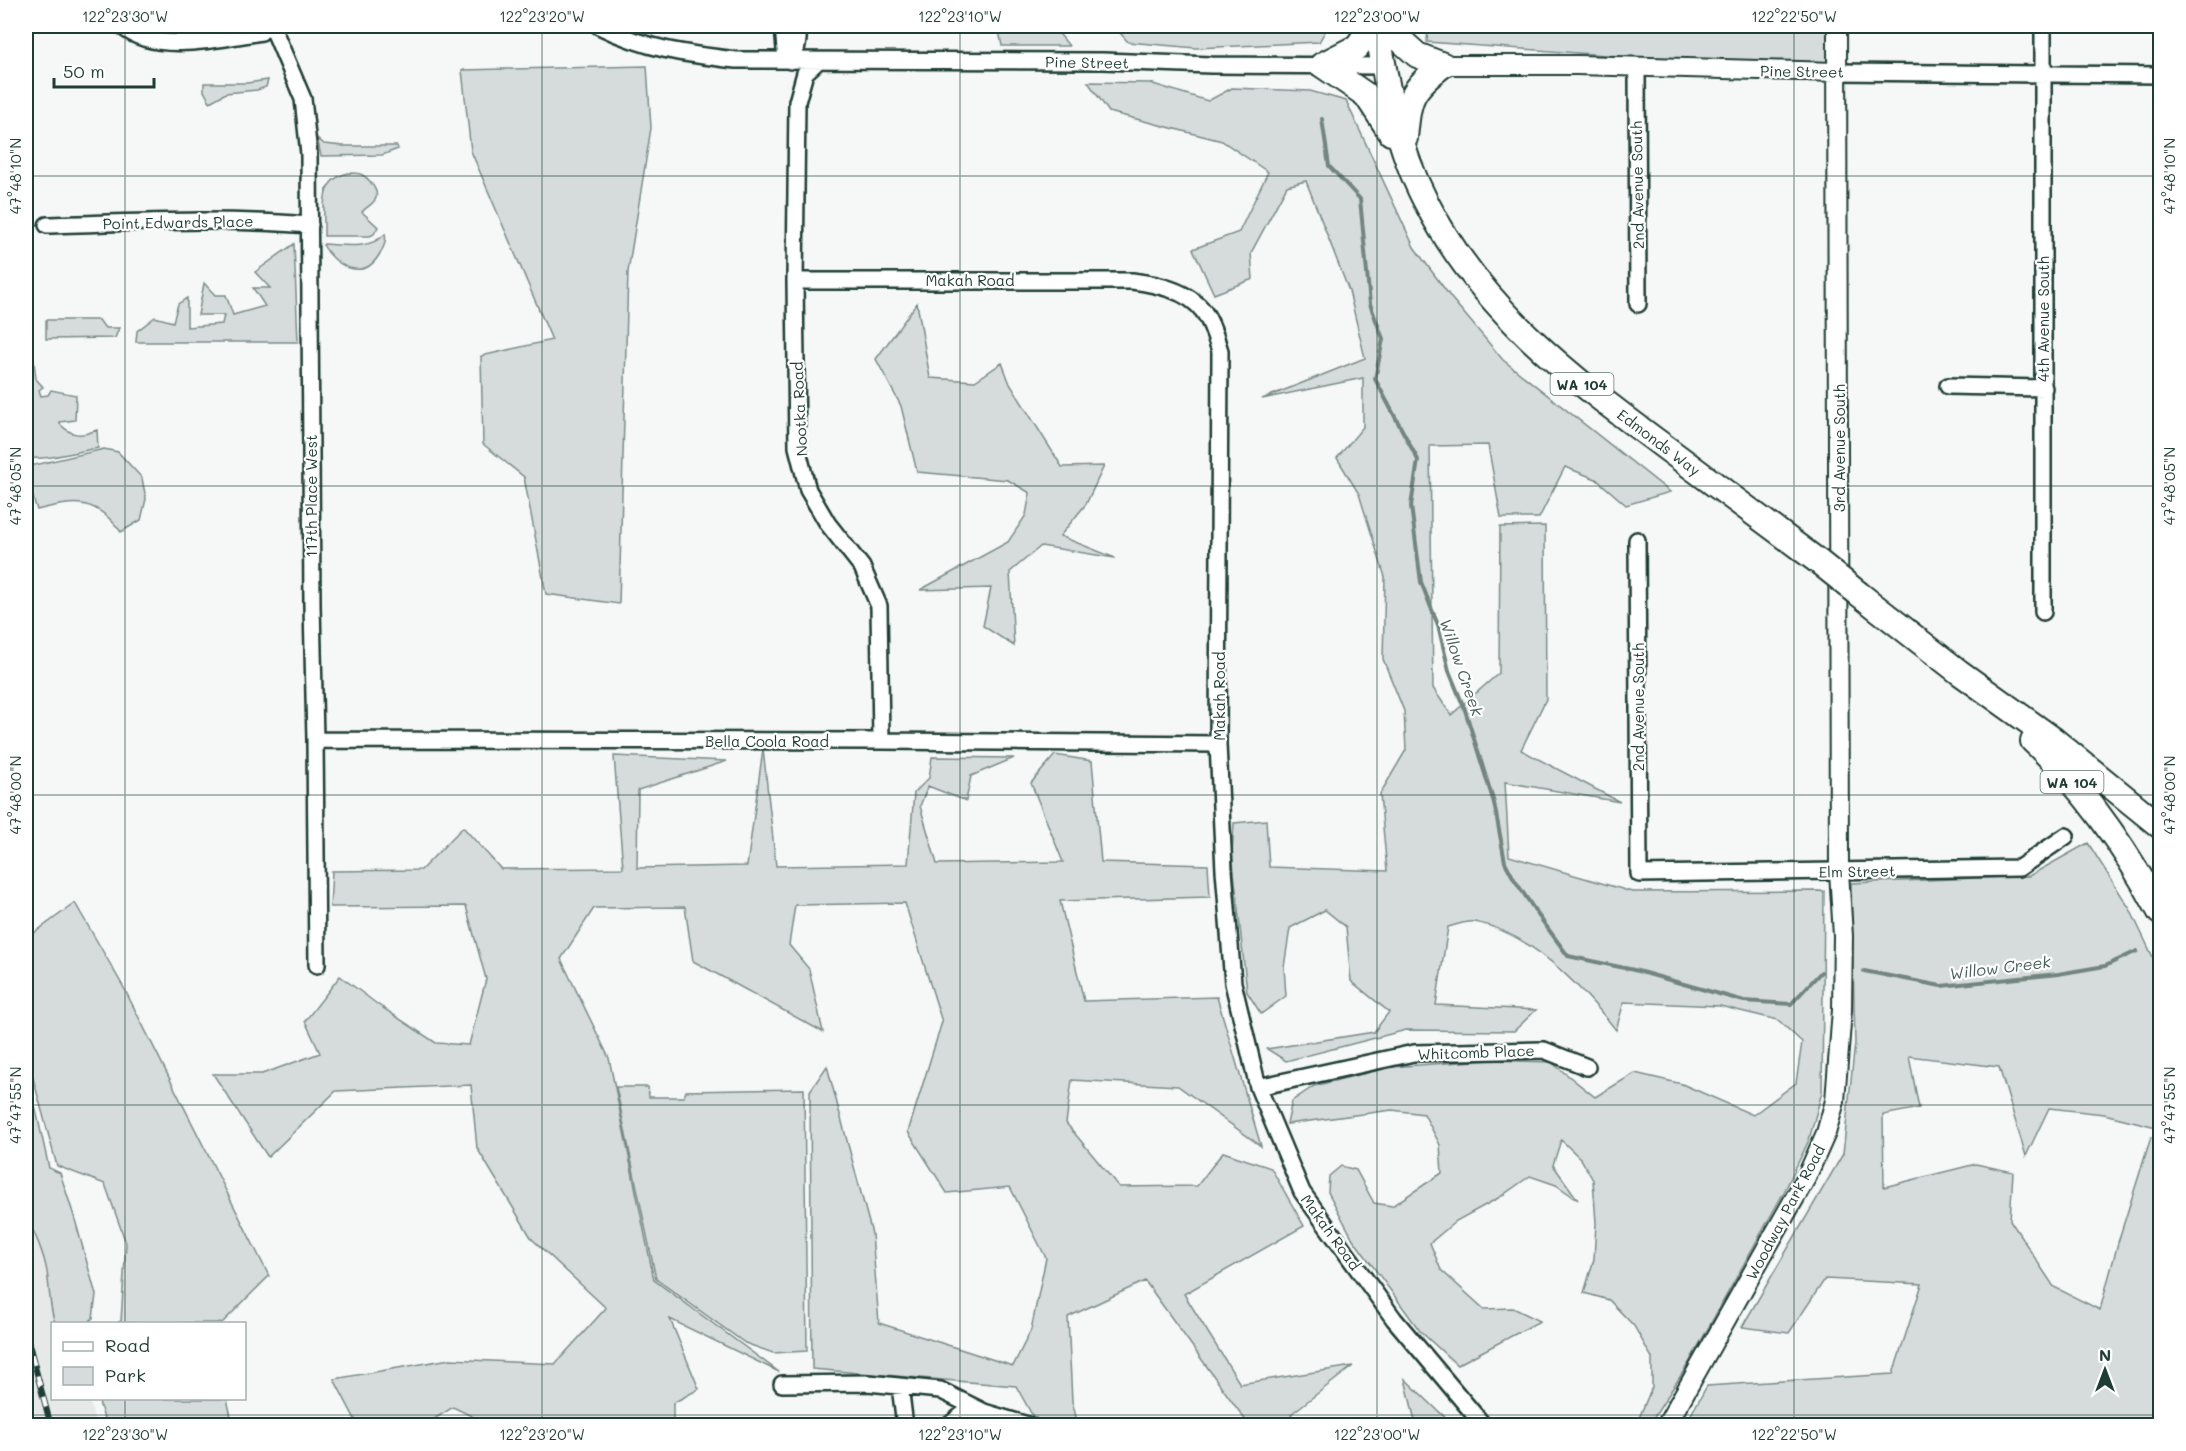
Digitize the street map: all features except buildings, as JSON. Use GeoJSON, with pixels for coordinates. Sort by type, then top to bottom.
{"type":"FeatureCollection","features":[{"type":"Feature","properties":{"kind":"main road"},"geometry":{"type":"LineString","coordinates":[[1372,26],[1357,47],[1322,65],[1366,95],[1404,152]]}},
{"type":"Feature","properties":{"kind":"main road","name":"Edmonds Way"},"geometry":{"type":"LineString","coordinates":[[1377,26],[1390,101],[1404,152],[1424,199],[1458,258],[1508,318],[1552,361],[1819,562],[1959,672],[2054,740],[2160,826]]}},
{"type":"Feature","properties":{"kind":"main road"},"geometry":{"type":"LineString","coordinates":[[1385,26],[1417,55],[1443,65],[1415,89],[1408,106],[1404,152]]}},
{"type":"Feature","properties":{"kind":"main road","name":"Edmonds Way"},"geometry":{"type":"LineString","coordinates":[[1959,672],[2054,760],[2095,808],[2137,868],[2160,912]]}},
{"type":"Feature","properties":{"kind":"street"},"geometry":{"type":"LineString","coordinates":[[122,26],[145,39],[174,44],[194,40],[211,41],[269,29]]}},
{"type":"Feature","properties":{"kind":"street"},"geometry":{"type":"LineString","coordinates":[[194,40],[214,28],[224,26]]}},
{"type":"Feature","properties":{"kind":"street","name":"Pine Street"},"geometry":{"type":"LineString","coordinates":[[599,26],[636,42],[676,53],[736,60],[1103,61],[1211,65],[1383,66]]}},
{"type":"Feature","properties":{"kind":"street"},"geometry":{"type":"LineString","coordinates":[[783,26],[785,50],[790,61]]}},
{"type":"Feature","properties":{"kind":"street"},"geometry":{"type":"LineString","coordinates":[[790,61],[799,43],[798,26]]}},
{"type":"Feature","properties":{"kind":"street","name":"3rd Avenue South"},"geometry":{"type":"LineString","coordinates":[[1837,26],[1839,871]]}},
{"type":"Feature","properties":{"kind":"street","name":"4th Avenue South"},"geometry":{"type":"LineString","coordinates":[[2043,26],[2043,612]]}},
{"type":"Feature","properties":{"kind":"street","name":"117th Place West"},"geometry":{"type":"LineString","coordinates":[[269,29],[303,99],[309,154],[317,964]]}},
{"type":"Feature","properties":{"kind":"street","name":"Nootka Road"},"geometry":{"type":"LineString","coordinates":[[817,62],[805,73],[797,102],[795,280],[797,447],[808,490],[828,524],[862,567],[879,606],[881,741]]}},
{"type":"Feature","properties":{"kind":"street","name":"Pine Street"},"geometry":{"type":"LineString","coordinates":[[1443,65],[2160,75]]}},
{"type":"Feature","properties":{"kind":"street","name":"2nd Avenue South"},"geometry":{"type":"LineString","coordinates":[[1636,67],[1638,304]]}},
{"type":"Feature","properties":{"kind":"street","name":"Point Edwards Place"},"geometry":{"type":"LineString","coordinates":[[46,225],[253,220],[310,225]]}},
{"type":"Feature","properties":{"kind":"street","name":"Makah Road"},"geometry":{"type":"LineString","coordinates":[[795,280],[1132,281],[1152,284],[1185,295],[1203,311],[1214,332],[1220,351],[1218,744],[1224,870],[1233,983],[1258,1087],[1302,1192],[1394,1319],[1484,1425]]}},
{"type":"Feature","properties":{"kind":"street"},"geometry":{"type":"LineString","coordinates":[[1948,386],[2044,388]]}},
{"type":"Feature","properties":{"kind":"street","name":"2nd Avenue South"},"geometry":{"type":"LineString","coordinates":[[1637,540],[1639,874]]}},
{"type":"Feature","properties":{"kind":"street","name":"Bella Coola Road"},"geometry":{"type":"LineString","coordinates":[[315,740],[1218,744]]}},
{"type":"Feature","properties":{"kind":"street","name":"Elm Street"},"geometry":{"type":"LineString","coordinates":[[1639,874],[2019,868],[2066,836]]}},
{"type":"Feature","properties":{"kind":"street","name":"Woodway Park Road"},"geometry":{"type":"LineString","coordinates":[[1666,1425],[1806,1178],[1826,1133],[1835,1101],[1842,1010],[1843,936],[1839,871]]}},
{"type":"Feature","properties":{"kind":"street","name":"Whitcomb Place"},"geometry":{"type":"LineString","coordinates":[[1258,1087],[1414,1053],[1544,1050],[1587,1067]]}},
{"type":"Feature","properties":{"kind":"street"},"geometry":{"type":"LineString","coordinates":[[782,1384],[868,1383],[940,1390],[984,1412],[1031,1425]]}},
{"type":"Feature","properties":{"kind":"street"},"geometry":{"type":"LineString","coordinates":[[900,1386],[905,1425]]}},
{"type":"Feature","properties":{"kind":"street"},"geometry":{"type":"LineString","coordinates":[[948,1425],[962,1415],[984,1412]]}},
{"type":"Feature","properties":{"kind":"shaded area"},"geometry":{"type":"Polygon","coordinates":[[[26,1175],[69,1322],[51,1322],[51,1400],[89,1400],[96,1425],[26,1425],[26,1175]]]}},
{"type":"Feature","properties":{"kind":"green space"},"geometry":{"type":"Polygon","coordinates":[[[998,26],[1053,26],[1069,46],[1002,46],[998,26]]]}},
{"type":"Feature","properties":{"kind":"green space"},"geometry":{"type":"Polygon","coordinates":[[[1114,26],[1328,26],[1319,42],[1196,48],[1128,42],[1114,26]]]}},
{"type":"Feature","properties":{"kind":"green space"},"geometry":{"type":"Polygon","coordinates":[[[1428,26],[1837,26],[1837,72],[1427,42],[1428,26]]]}},
{"type":"Feature","properties":{"kind":"green space"},"geometry":{"type":"Polygon","coordinates":[[[647,66],[651,128],[628,272],[619,604],[546,594],[524,477],[483,444],[481,356],[552,340],[471,151],[462,70],[647,66]]]}},
{"type":"Feature","properties":{"kind":"green space"},"geometry":{"type":"Polygon","coordinates":[[[268,80],[266,87],[226,93],[210,102],[204,91],[204,83],[247,83],[268,80]]]}},
{"type":"Feature","properties":{"kind":"green space"},"geometry":{"type":"Polygon","coordinates":[[[1088,82],[1150,83],[1208,101],[1232,88],[1310,91],[1346,101],[1414,247],[1452,299],[1503,360],[1670,492],[1626,505],[1596,479],[1565,467],[1539,518],[1501,518],[1488,445],[1430,446],[1433,688],[1451,715],[1499,673],[1500,527],[1545,526],[1546,699],[1521,750],[1620,802],[1505,782],[1509,856],[1632,892],[1824,891],[1822,1092],[1809,1140],[1784,1192],[1687,1366],[1649,1425],[1636,1425],[1652,1387],[1652,1358],[1634,1326],[1609,1300],[1584,1293],[1594,1259],[1596,1223],[1593,1180],[1581,1159],[1561,1140],[1553,1165],[1578,1200],[1556,1185],[1530,1176],[1500,1197],[1456,1221],[1430,1243],[1441,1270],[1484,1309],[1513,1308],[1540,1321],[1457,1365],[1420,1331],[1353,1239],[1328,1192],[1329,1176],[1341,1166],[1356,1170],[1374,1203],[1392,1206],[1442,1173],[1440,1145],[1424,1114],[1392,1110],[1287,1124],[1292,1101],[1314,1086],[1390,1067],[1490,1060],[1551,1062],[1595,1097],[1635,1073],[1682,1084],[1753,1115],[1796,1083],[1802,1042],[1778,1020],[1720,1006],[1624,1002],[1616,1030],[1588,997],[1554,964],[1516,937],[1496,928],[1472,922],[1448,927],[1436,1005],[1536,1010],[1514,1031],[1406,1030],[1286,1061],[1267,1049],[1374,1032],[1389,1012],[1351,981],[1346,927],[1325,910],[1290,928],[1284,967],[1286,996],[1261,1014],[1247,992],[1232,853],[1234,823],[1266,820],[1269,867],[1387,871],[1380,794],[1406,750],[1404,711],[1383,659],[1385,577],[1359,494],[1337,458],[1363,427],[1363,378],[1262,399],[1365,358],[1349,291],[1306,181],[1287,186],[1251,253],[1253,279],[1214,294],[1193,249],[1239,232],[1268,172],[1222,141],[1109,112],[1088,82]]]}},
{"type":"Feature","properties":{"kind":"green space"},"geometry":{"type":"Polygon","coordinates":[[[317,138],[324,144],[397,146],[398,149],[382,155],[321,156],[317,138]]]}},
{"type":"Feature","properties":{"kind":"green space"},"geometry":{"type":"Polygon","coordinates":[[[349,173],[363,175],[374,187],[375,200],[362,212],[378,227],[370,236],[324,236],[324,207],[327,189],[339,176],[349,173]]]}},
{"type":"Feature","properties":{"kind":"green space"},"geometry":{"type":"Polygon","coordinates":[[[385,234],[385,242],[379,255],[365,268],[349,268],[342,265],[328,253],[323,245],[365,244],[385,234]]]}},
{"type":"Feature","properties":{"kind":"green space"},"geometry":{"type":"Polygon","coordinates":[[[294,244],[298,342],[136,342],[137,331],[155,317],[173,322],[178,304],[187,298],[187,327],[222,324],[224,315],[198,315],[204,283],[215,295],[226,295],[233,315],[265,306],[253,288],[270,288],[255,272],[294,244]]]}},
{"type":"Feature","properties":{"kind":"green space"},"geometry":{"type":"Polygon","coordinates":[[[917,303],[930,378],[975,381],[1002,363],[1010,384],[1062,467],[1104,466],[1086,504],[1060,536],[1115,558],[1041,546],[1010,572],[1014,646],[983,626],[991,588],[920,590],[1008,542],[1026,515],[1030,493],[1008,480],[917,472],[901,406],[876,359],[917,303]]]}},
{"type":"Feature","properties":{"kind":"green space"},"geometry":{"type":"Polygon","coordinates":[[[46,320],[99,320],[105,328],[119,328],[115,338],[46,339],[46,320]]]}},
{"type":"Feature","properties":{"kind":"green space"},"geometry":{"type":"Polygon","coordinates":[[[34,362],[36,379],[43,387],[39,390],[41,396],[48,395],[51,390],[76,395],[75,420],[60,422],[60,424],[77,434],[97,430],[98,448],[53,457],[26,458],[26,377],[34,362]]]}},
{"type":"Feature","properties":{"kind":"green space"},"geometry":{"type":"Polygon","coordinates":[[[104,449],[118,452],[142,478],[146,499],[141,520],[121,532],[112,521],[94,507],[63,504],[37,510],[31,491],[26,491],[26,467],[104,449]]]}},
{"type":"Feature","properties":{"kind":"green space"},"geometry":{"type":"Polygon","coordinates":[[[763,749],[776,866],[908,864],[914,793],[929,778],[932,757],[1014,758],[971,776],[966,801],[928,786],[920,806],[937,864],[1063,862],[1031,783],[1055,755],[1092,761],[1101,862],[1208,865],[1210,897],[1060,901],[1084,1001],[1217,997],[1261,1146],[1178,1086],[1072,1080],[1066,1123],[1119,1187],[1197,1186],[1223,1152],[1271,1168],[1304,1226],[1184,1294],[1240,1384],[1353,1366],[1291,1414],[1300,1425],[1280,1425],[1278,1423],[1249,1425],[1145,1281],[1068,1317],[1072,1401],[1078,1425],[1041,1425],[1036,1422],[1016,1386],[812,1369],[810,1091],[827,1066],[872,1234],[879,1323],[1013,1366],[1031,1330],[1046,1258],[1010,1187],[947,1193],[908,1132],[942,1022],[905,903],[795,905],[789,945],[809,969],[823,1032],[693,961],[685,907],[594,908],[561,959],[609,1058],[654,1280],[779,1372],[670,1319],[699,1389],[673,1403],[673,1425],[490,1425],[453,1407],[425,1425],[358,1425],[334,1379],[450,1359],[555,1364],[606,1308],[532,1239],[477,1148],[471,1085],[336,1091],[268,1157],[213,1074],[262,1074],[320,1053],[305,1021],[340,976],[436,1043],[469,1045],[486,979],[466,906],[330,907],[332,871],[421,870],[463,827],[501,869],[623,868],[614,756],[727,761],[638,790],[637,868],[747,866],[763,749]]]}},
{"type":"Feature","properties":{"kind":"green space"},"geometry":{"type":"Polygon","coordinates":[[[2088,843],[2130,909],[2160,972],[2160,1128],[2104,1114],[2049,1108],[2026,1156],[1999,1067],[1909,1056],[1919,1108],[1883,1115],[1884,1187],[1976,1164],[2013,1172],[2010,1220],[2054,1287],[2100,1310],[2119,1239],[2151,1137],[2160,1138],[2160,1425],[1685,1425],[1707,1386],[1893,1374],[1922,1284],[1825,1279],[1789,1333],[1742,1327],[1843,1154],[1855,1043],[1851,883],[2029,876],[2088,843]]]}},
{"type":"Feature","properties":{"kind":"green space"},"geometry":{"type":"Polygon","coordinates":[[[75,903],[124,988],[269,1276],[223,1322],[119,1322],[121,1321],[126,1243],[105,1184],[57,1166],[30,1067],[26,1060],[26,939],[75,903]]]}},
{"type":"Feature","properties":{"kind":"green space"},"geometry":{"type":"Polygon","coordinates":[[[26,1084],[36,1110],[49,1168],[60,1173],[96,1295],[93,1318],[89,1322],[55,1322],[46,1265],[26,1215],[26,1084]]]}},
{"type":"Feature","properties":{"kind":"green space"},"geometry":{"type":"Polygon","coordinates":[[[616,1087],[648,1087],[649,1097],[684,1097],[686,1091],[804,1089],[807,1351],[773,1353],[745,1343],[656,1279],[616,1087]]]}},
{"type":"Feature","properties":{"kind":"green space"},"geometry":{"type":"Polygon","coordinates":[[[1405,1379],[1453,1425],[1416,1425],[1405,1379]]]}},
{"type":"Feature","properties":{"kind":"green space"},"geometry":{"type":"Polygon","coordinates":[[[98,1400],[227,1400],[233,1425],[106,1425],[98,1400]]]}},
{"type":"Feature","properties":{"kind":"waterway","name":"Willow Creek"},"geometry":{"type":"LineString","coordinates":[[1322,119],[1329,166],[1360,199],[1370,304],[1383,339],[1375,379],[1418,460],[1411,506],[1421,582],[1438,625],[1449,671],[1465,710],[1494,803],[1505,862],[1514,879],[1568,956],[1634,970],[1744,1001],[1791,1004],[1821,972]]}},
{"type":"Feature","properties":{"kind":"waterway","name":"Willow Creek"},"geometry":{"type":"LineString","coordinates":[[1864,971],[1941,986],[2058,974],[2105,966],[2137,951]]}},
{"type":"Feature","properties":{"kind":"railway"},"geometry":{"type":"LineString","coordinates":[[26,1333],[51,1426]]}}]}
